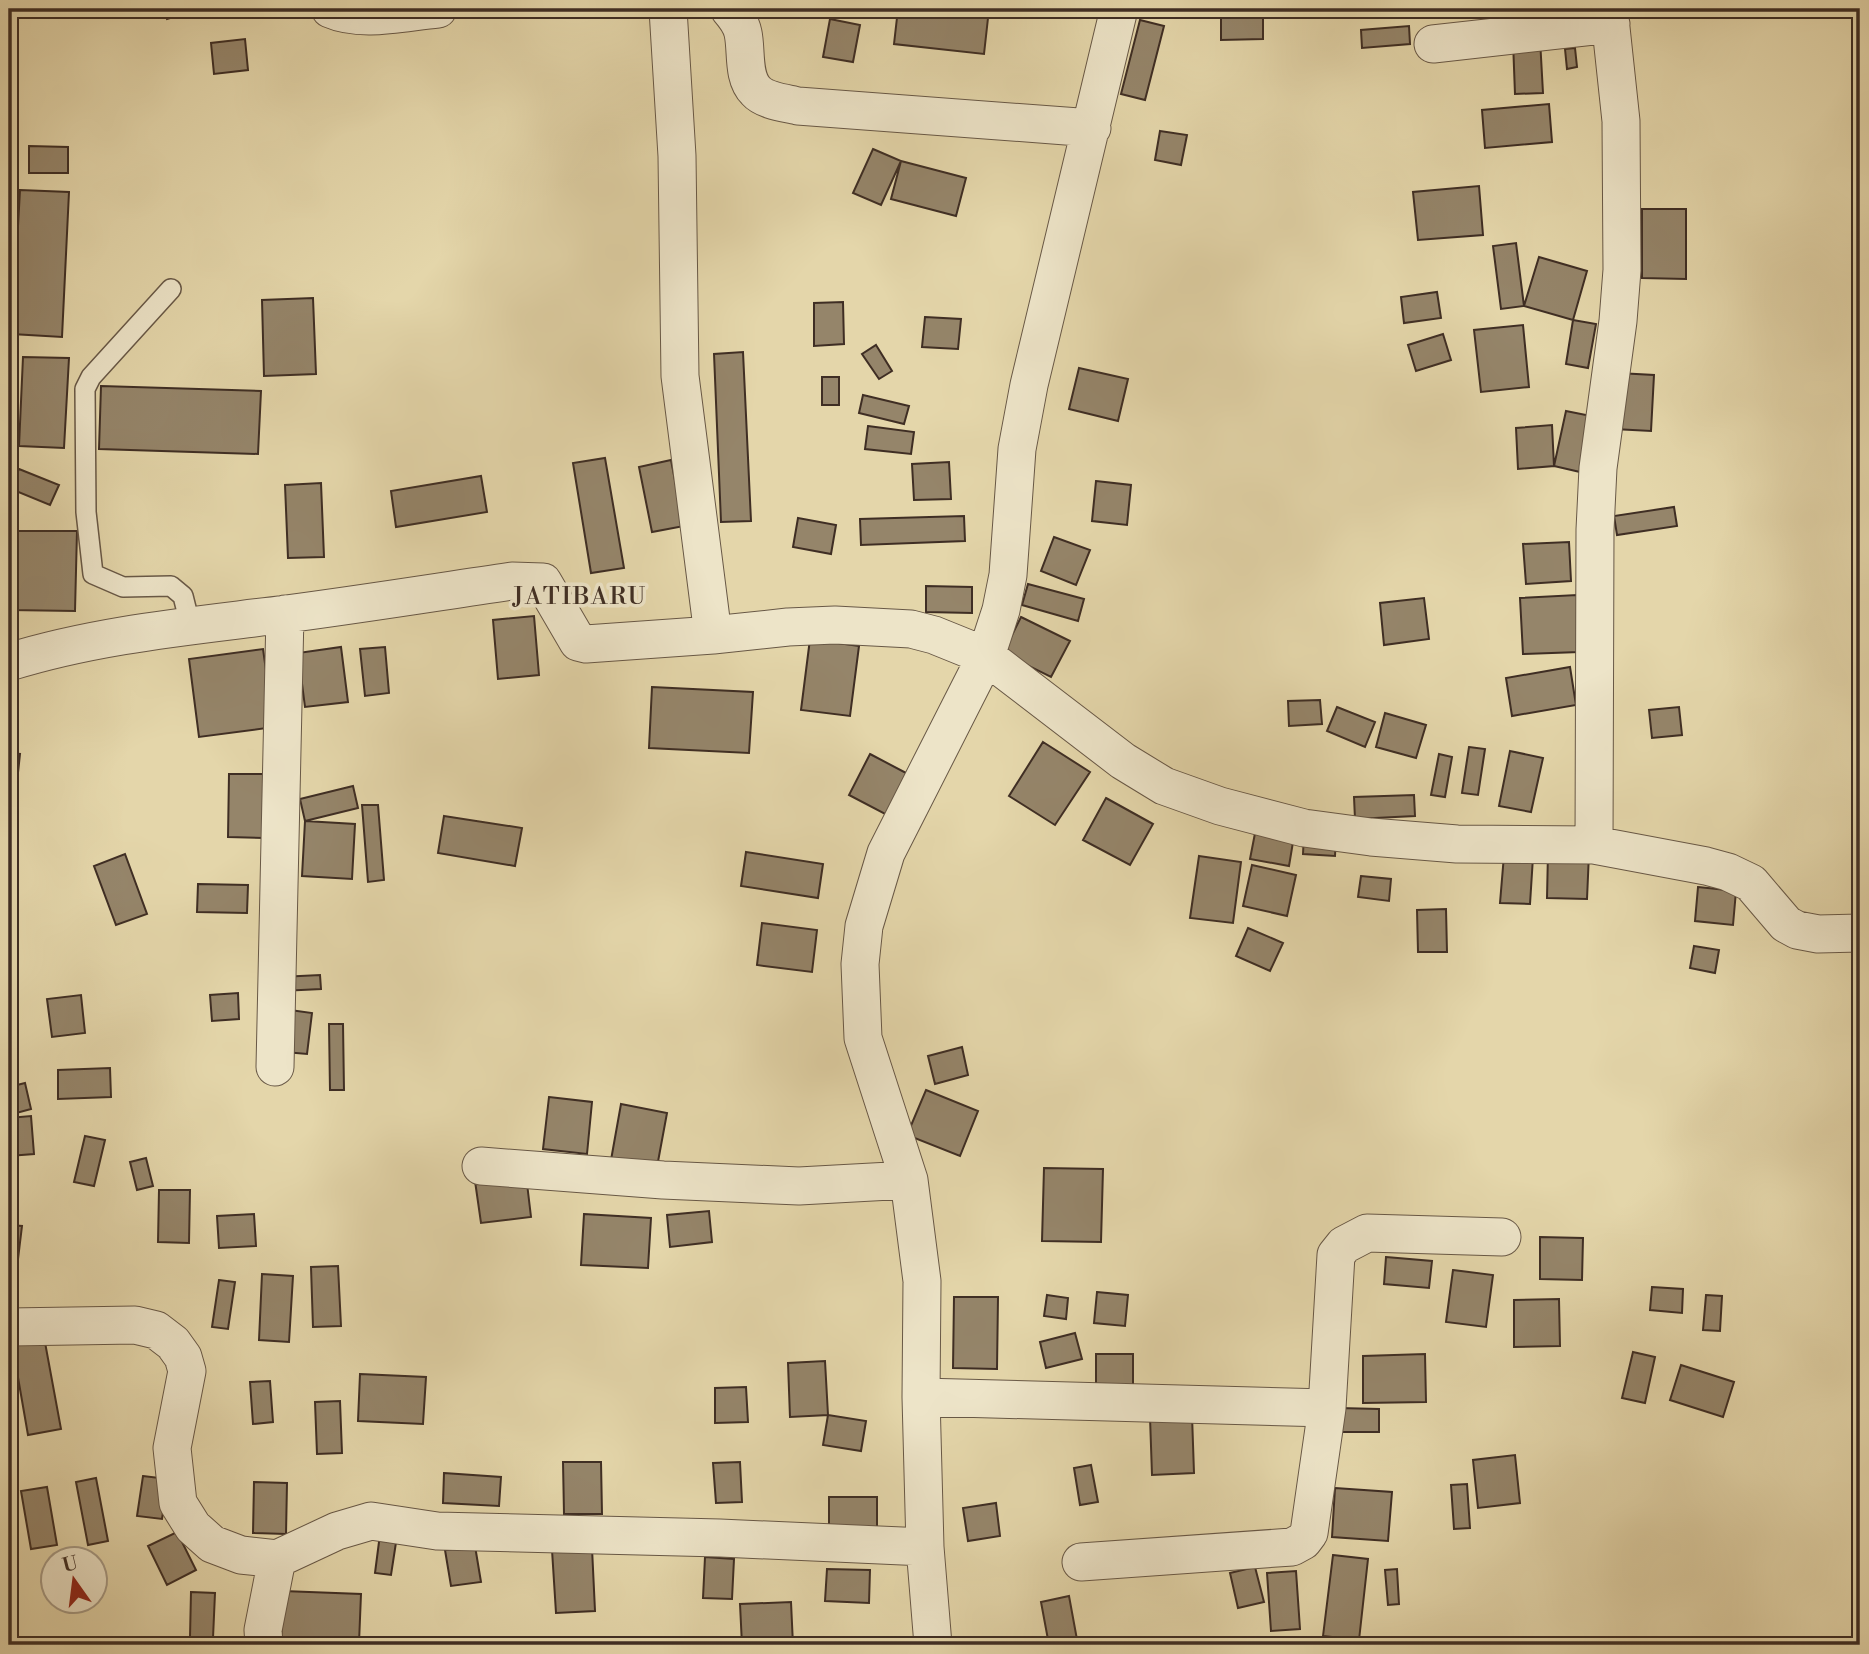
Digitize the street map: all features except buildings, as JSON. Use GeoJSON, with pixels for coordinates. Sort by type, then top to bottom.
{"type":"FeatureCollection","features":[{"type":"Feature","properties":{"kind":"street"},"geometry":{"type":"LineString","coordinates":[[330,9],[338,12],[438,9]]}},
{"type":"Feature","properties":{"kind":"street"},"geometry":{"type":"LineString","coordinates":[[668,9],[677,156],[680,376],[713,635]]}},
{"type":"Feature","properties":{"kind":"street"},"geometry":{"type":"LineString","coordinates":[[729,9],[740,23],[743,33],[748,78],[757,93],[775,100],[798,106],[1092,128]]}},
{"type":"Feature","properties":{"kind":"street"},"geometry":{"type":"LineString","coordinates":[[933,1645],[925,1548],[922,1281],[909,1180],[863,1038],[860,964],[864,926],[886,853],[986,656],[1001,610],[1008,575],[1013,482],[1029,385],[1119,9]]}},
{"type":"Feature","properties":{"kind":"street"},"geometry":{"type":"LineString","coordinates":[[1433,44],[1610,17],[1621,121],[1622,270],[1618,321],[1598,468],[1595,517],[1594,845]]}},
{"type":"Feature","properties":{"kind":"street"},"geometry":{"type":"LineString","coordinates":[[9,662],[36,653],[190,624],[285,614],[512,580],[543,582],[578,642],[586,644],[788,627],[877,626],[911,629],[934,635],[986,656],[1123,761],[1164,786],[1220,806],[1304,828],[1371,837],[1457,844],[1594,845],[1728,872],[1751,883],[1786,924],[1797,930],[1818,934],[1860,933]]}},
{"type":"Feature","properties":{"kind":"street"},"geometry":{"type":"LineString","coordinates":[[275,1067],[285,614]]}},
{"type":"Feature","properties":{"kind":"street"},"geometry":{"type":"LineString","coordinates":[[481,1167],[663,1180],[799,1186],[909,1180]]}},
{"type":"Feature","properties":{"kind":"street"},"geometry":{"type":"LineString","coordinates":[[1081,1562],[1292,1546],[1303,1541],[1309,1533],[1327,1408],[1336,1255],[1344,1245],[1367,1233],[1502,1237]]}},
{"type":"Feature","properties":{"kind":"street"},"geometry":{"type":"LineString","coordinates":[[9,1327],[135,1325],[156,1330],[173,1343],[183,1357],[187,1371],[172,1448],[178,1503],[193,1527],[212,1544],[241,1555],[277,1559],[337,1531],[371,1521],[438,1531],[720,1538],[925,1548]]}},
{"type":"Feature","properties":{"kind":"street"},"geometry":{"type":"LineString","coordinates":[[922,1397],[1327,1408]]}},
{"type":"Feature","properties":{"kind":"street"},"geometry":{"type":"LineString","coordinates":[[264,1645],[263,1630],[277,1559]]}},
{"type":"Feature","properties":{"kind":"lane"},"geometry":{"type":"LineString","coordinates":[[171,289],[92,377],[85,389],[86,512],[93,574],[123,587],[171,586],[183,596],[190,624]]}},
{"type":"Feature","properties":{"kind":"district","name":"JATIBARU"},"geometry":{"type":"Point","coordinates":[580,597]}}]}
